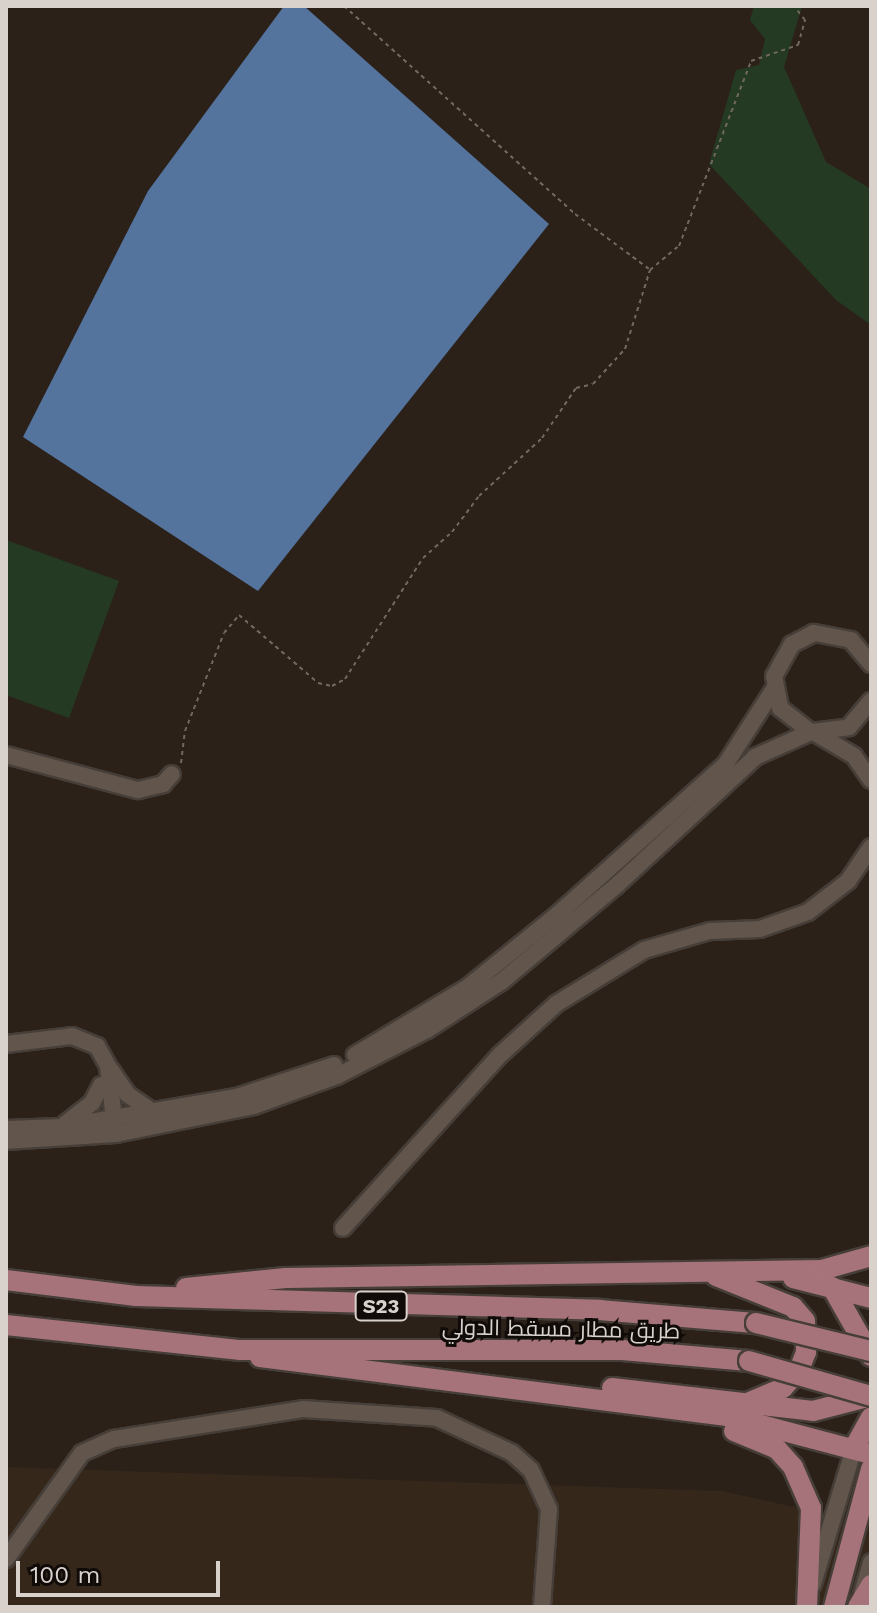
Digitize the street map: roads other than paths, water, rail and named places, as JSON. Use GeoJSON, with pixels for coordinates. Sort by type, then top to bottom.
{"type":"FeatureCollection","features":[{"type":"Feature","properties":{"kind":"main road"},"geometry":{"type":"LineString","coordinates":[[136,1296],[286,1278],[822,1270],[871,1256]]}},
{"type":"Feature","properties":{"kind":"main road"},"geometry":{"type":"LineString","coordinates":[[702,1271],[793,1307],[805,1321],[806,1352],[799,1370],[783,1388],[742,1404]]}},
{"type":"Feature","properties":{"kind":"main road"},"geometry":{"type":"LineString","coordinates":[[770,1272],[871,1298]]}},
{"type":"Feature","properties":{"kind":"main road","name":"طريق مطار مسقط الدولي"},"geometry":{"type":"LineString","coordinates":[[6,1280],[136,1296],[600,1310],[756,1323],[871,1354]]}},
{"type":"Feature","properties":{"kind":"main road"},"geometry":{"type":"LineString","coordinates":[[832,1287],[871,1354]]}},
{"type":"Feature","properties":{"kind":"main road","name":"طريق مطار مسقط الدولي"},"geometry":{"type":"LineString","coordinates":[[6,1325],[241,1350],[622,1350],[749,1361],[871,1396]]}},
{"type":"Feature","properties":{"kind":"main road"},"geometry":{"type":"LineString","coordinates":[[241,1350],[313,1368],[727,1416],[862,1451],[871,1417]]}},
{"type":"Feature","properties":{"kind":"main road"},"geometry":{"type":"LineString","coordinates":[[421,1379],[543,1380],[813,1411],[871,1396]]}},
{"type":"Feature","properties":{"kind":"main road"},"geometry":{"type":"LineString","coordinates":[[654,1407],[756,1437],[793,1467],[811,1508],[806,1607]]}},
{"type":"Feature","properties":{"kind":"main road"},"geometry":{"type":"LineString","coordinates":[[834,1607],[871,1469]]}},
{"type":"Feature","properties":{"kind":"main road"},"geometry":{"type":"LineString","coordinates":[[858,1607],[871,1585]]}},
{"type":"Feature","properties":{"kind":"street"},"geometry":{"type":"LineString","coordinates":[[6,1129],[108,1127],[154,1113],[236,1097],[336,1065],[468,987],[557,915],[725,765],[749,735],[774,689],[783,653],[814,633],[840,634],[870,659]]}},
{"type":"Feature","properties":{"kind":"street"},"geometry":{"type":"LineString","coordinates":[[774,689],[780,708],[854,756],[871,780]]}},
{"type":"Feature","properties":{"kind":"street"},"geometry":{"type":"LineString","coordinates":[[6,1141],[254,1106],[337,1076],[427,1030],[513,973],[755,757],[814,732],[849,727],[871,701]]}},
{"type":"Feature","properties":{"kind":"street"},"geometry":{"type":"LineString","coordinates":[[6,755],[138,790],[163,784],[172,774]]}},
{"type":"Feature","properties":{"kind":"street"},"geometry":{"type":"LineString","coordinates":[[343,1228],[500,1055],[556,1004],[644,950],[710,931],[760,929],[808,912],[848,881],[871,847]]}},
{"type":"Feature","properties":{"kind":"street"},"geometry":{"type":"LineString","coordinates":[[6,1044],[86,1039],[97,1046],[127,1094],[154,1113]]}},
{"type":"Feature","properties":{"kind":"street"},"geometry":{"type":"LineString","coordinates":[[34,1041],[88,1049],[99,1064],[108,1127]]}},
{"type":"Feature","properties":{"kind":"street"},"geometry":{"type":"LineString","coordinates":[[108,1066],[108,1127]]}},
{"type":"Feature","properties":{"kind":"street"},"geometry":{"type":"LineString","coordinates":[[61,1127],[78,1117],[101,1085]]}},
{"type":"Feature","properties":{"kind":"street"},"geometry":{"type":"LineString","coordinates":[[806,1607],[862,1451],[871,1396]]}},
{"type":"Feature","properties":{"kind":"street"},"geometry":{"type":"LineString","coordinates":[[6,1559],[82,1453],[114,1439],[303,1409],[437,1418],[512,1453],[531,1470],[549,1509],[542,1607]]}},
{"type":"Feature","properties":{"kind":"street"},"geometry":{"type":"LineString","coordinates":[[858,1607],[871,1562]]}},
{"type":"Feature","properties":{"kind":"water"},"geometry":{"type":"Polygon","coordinates":[[[284,6],[304,6],[549,224],[258,591],[23,437],[148,191],[284,6]]]}}]}
